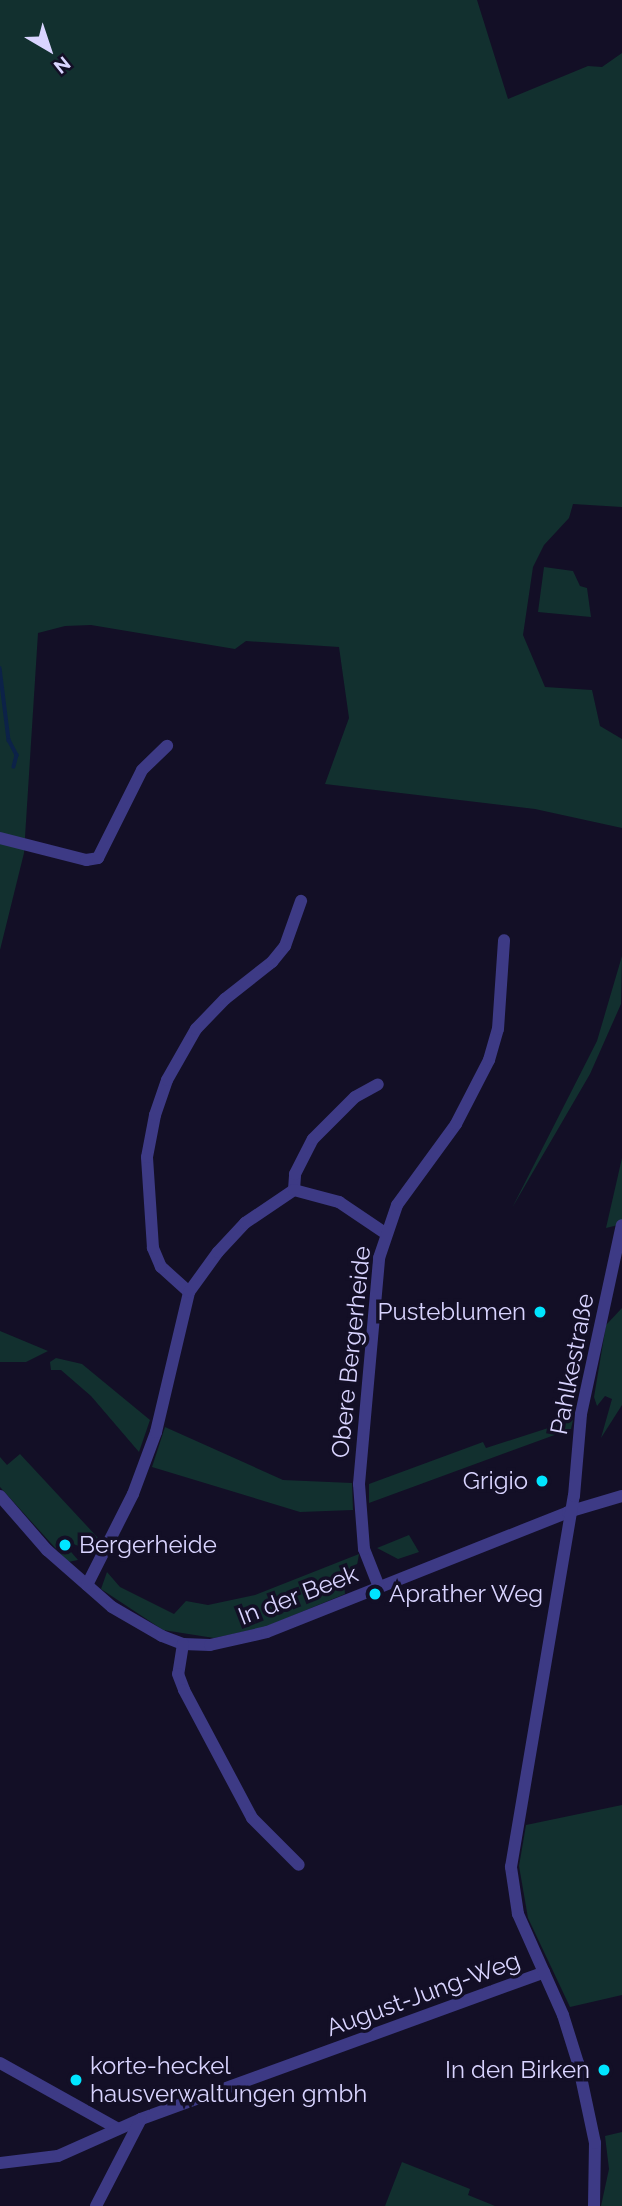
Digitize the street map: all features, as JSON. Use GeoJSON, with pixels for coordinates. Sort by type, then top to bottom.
{"type":"FeatureCollection","features":[{"type":"Feature","properties":{"kind":"street"},"geometry":{"type":"LineString","coordinates":[[0,838],[86,860],[98,858],[142,770],[167,746]]}},
{"type":"Feature","properties":{"kind":"street"},"geometry":{"type":"LineString","coordinates":[[189,1292],[161,1267],[153,1248],[147,1157],[155,1115],[167,1080],[196,1030],[225,999],[272,962],[285,946],[301,901]]}},
{"type":"Feature","properties":{"kind":"street","name":"Obere Bergerheide"},"geometry":{"type":"LineString","coordinates":[[379,1587],[364,1549],[359,1485],[385,1233],[397,1205],[456,1124],[489,1060],[498,1029],[503,940]]}},
{"type":"Feature","properties":{"kind":"street"},"geometry":{"type":"LineString","coordinates":[[294,1190],[295,1174],[313,1139],[355,1097],[378,1084]]}},
{"type":"Feature","properties":{"kind":"street"},"geometry":{"type":"LineString","coordinates":[[87,1585],[133,1494],[156,1432],[189,1292],[234,1234],[294,1190]]}},
{"type":"Feature","properties":{"kind":"street"},"geometry":{"type":"LineString","coordinates":[[294,1190],[339,1202],[385,1233]]}},
{"type":"Feature","properties":{"kind":"street","name":"Pahlkestraße"},"geometry":{"type":"LineString","coordinates":[[568,1512],[593,1350],[622,1225]]}},
{"type":"Feature","properties":{"kind":"street","name":"In der Beek"},"geometry":{"type":"LineString","coordinates":[[0,1496],[47,1550],[87,1585],[122,1613],[183,1644],[235,1642],[568,1512]]}},
{"type":"Feature","properties":{"kind":"street"},"geometry":{"type":"LineString","coordinates":[[594,2206],[595,2143],[587,2101],[563,2015],[518,1914],[511,1867],[568,1512],[622,1496]]}},
{"type":"Feature","properties":{"kind":"street"},"geometry":{"type":"LineString","coordinates":[[183,1644],[178,1674],[184,1690],[252,1818],[299,1865]]}},
{"type":"Feature","properties":{"kind":"street","name":"August-Jung-Weg"},"geometry":{"type":"LineString","coordinates":[[0,2164],[49,2159],[141,2119],[544,1972]]}},
{"type":"Feature","properties":{"kind":"street"},"geometry":{"type":"LineString","coordinates":[[0,2063],[118,2129]]}},
{"type":"Feature","properties":{"kind":"street"},"geometry":{"type":"LineString","coordinates":[[96,2206],[141,2119]]}},
{"type":"Feature","properties":{"kind":"green space"},"geometry":{"type":"Polygon","coordinates":[[[0,0],[477,0],[508,99],[588,66],[602,67],[622,53],[622,507],[573,504],[569,518],[544,545],[533,567],[523,635],[545,687],[592,690],[600,726],[622,739],[622,828],[535,809],[325,784],[349,718],[339,647],[246,641],[235,649],[91,625],[65,626],[38,633],[24,853],[0,950],[0,0]]]}},
{"type":"Feature","properties":{"kind":"green space"},"geometry":{"type":"Polygon","coordinates":[[[544,567],[573,571],[580,586],[587,588],[591,617],[538,612],[544,567]]]}},
{"type":"Feature","properties":{"kind":"green space"},"geometry":{"type":"Polygon","coordinates":[[[622,956],[621,1004],[590,1074],[512,1208],[597,1041],[622,956]]]}},
{"type":"Feature","properties":{"kind":"green space"},"geometry":{"type":"Polygon","coordinates":[[[622,1158],[622,1224],[606,1228],[622,1158]]]}},
{"type":"Feature","properties":{"kind":"green space"},"geometry":{"type":"Polygon","coordinates":[[[622,1308],[622,1405],[601,1438],[612,1399],[605,1396],[597,1406],[594,1397],[606,1325],[622,1308]]]}},
{"type":"Feature","properties":{"kind":"green space"},"geometry":{"type":"Polygon","coordinates":[[[0,1331],[48,1351],[26,1362],[0,1362],[0,1331]]]}},
{"type":"Feature","properties":{"kind":"green space"},"geometry":{"type":"Polygon","coordinates":[[[56,1358],[82,1364],[150,1420],[139,1452],[91,1396],[61,1370],[51,1370],[50,1362],[56,1358]]]}},
{"type":"Feature","properties":{"kind":"green space"},"geometry":{"type":"Polygon","coordinates":[[[573,1420],[571,1429],[369,1503],[369,1484],[483,1442],[486,1448],[573,1420]]]}},
{"type":"Feature","properties":{"kind":"green space"},"geometry":{"type":"Polygon","coordinates":[[[165,1427],[283,1480],[352,1483],[353,1510],[300,1512],[152,1467],[165,1427]]]}},
{"type":"Feature","properties":{"kind":"green space"},"geometry":{"type":"Polygon","coordinates":[[[20,1454],[99,1539],[84,1548],[60,1539],[78,1560],[68,1562],[0,1487],[0,1457],[7,1465],[20,1454]]]}},
{"type":"Feature","properties":{"kind":"green space"},"geometry":{"type":"Polygon","coordinates":[[[409,1535],[419,1552],[398,1559],[377,1548],[409,1535]]]}},
{"type":"Feature","properties":{"kind":"green space"},"geometry":{"type":"Polygon","coordinates":[[[359,1554],[356,1571],[344,1582],[345,1594],[265,1627],[214,1638],[163,1630],[101,1589],[107,1572],[120,1587],[174,1614],[186,1601],[208,1605],[255,1595],[359,1554]]]}},
{"type":"Feature","properties":{"kind":"green space"},"geometry":{"type":"Polygon","coordinates":[[[622,1805],[622,1995],[570,2007],[528,1918],[519,1866],[526,1825],[622,1805]]]}},
{"type":"Feature","properties":{"kind":"green space"},"geometry":{"type":"Polygon","coordinates":[[[622,2132],[622,2206],[601,2206],[609,2169],[605,2136],[622,2132]]]}},
{"type":"Feature","properties":{"kind":"green space"},"geometry":{"type":"Polygon","coordinates":[[[402,2162],[470,2189],[468,2195],[495,2206],[385,2206],[402,2162]]]}},
{"type":"Feature","properties":{"kind":"waterway"},"geometry":{"type":"LineString","coordinates":[[0,668],[9,740],[17,755],[14,767]]}},
{"type":"Feature","properties":{"kind":"place","name":"Pusteblumen"},"geometry":{"type":"Point","coordinates":[540,1312]}},
{"type":"Feature","properties":{"kind":"place","name":"Grigio"},"geometry":{"type":"Point","coordinates":[542,1481]}},
{"type":"Feature","properties":{"kind":"place","name":"Bergerheide"},"geometry":{"type":"Point","coordinates":[65,1545]}},
{"type":"Feature","properties":{"kind":"place","name":"Aprather Weg"},"geometry":{"type":"Point","coordinates":[375,1594]}},
{"type":"Feature","properties":{"kind":"place","name":"In den Birken"},"geometry":{"type":"Point","coordinates":[604,2070]}},
{"type":"Feature","properties":{"kind":"place","name":"korte-heckel hausverwaltungen gmbh"},"geometry":{"type":"Point","coordinates":[76,2080]}}]}
